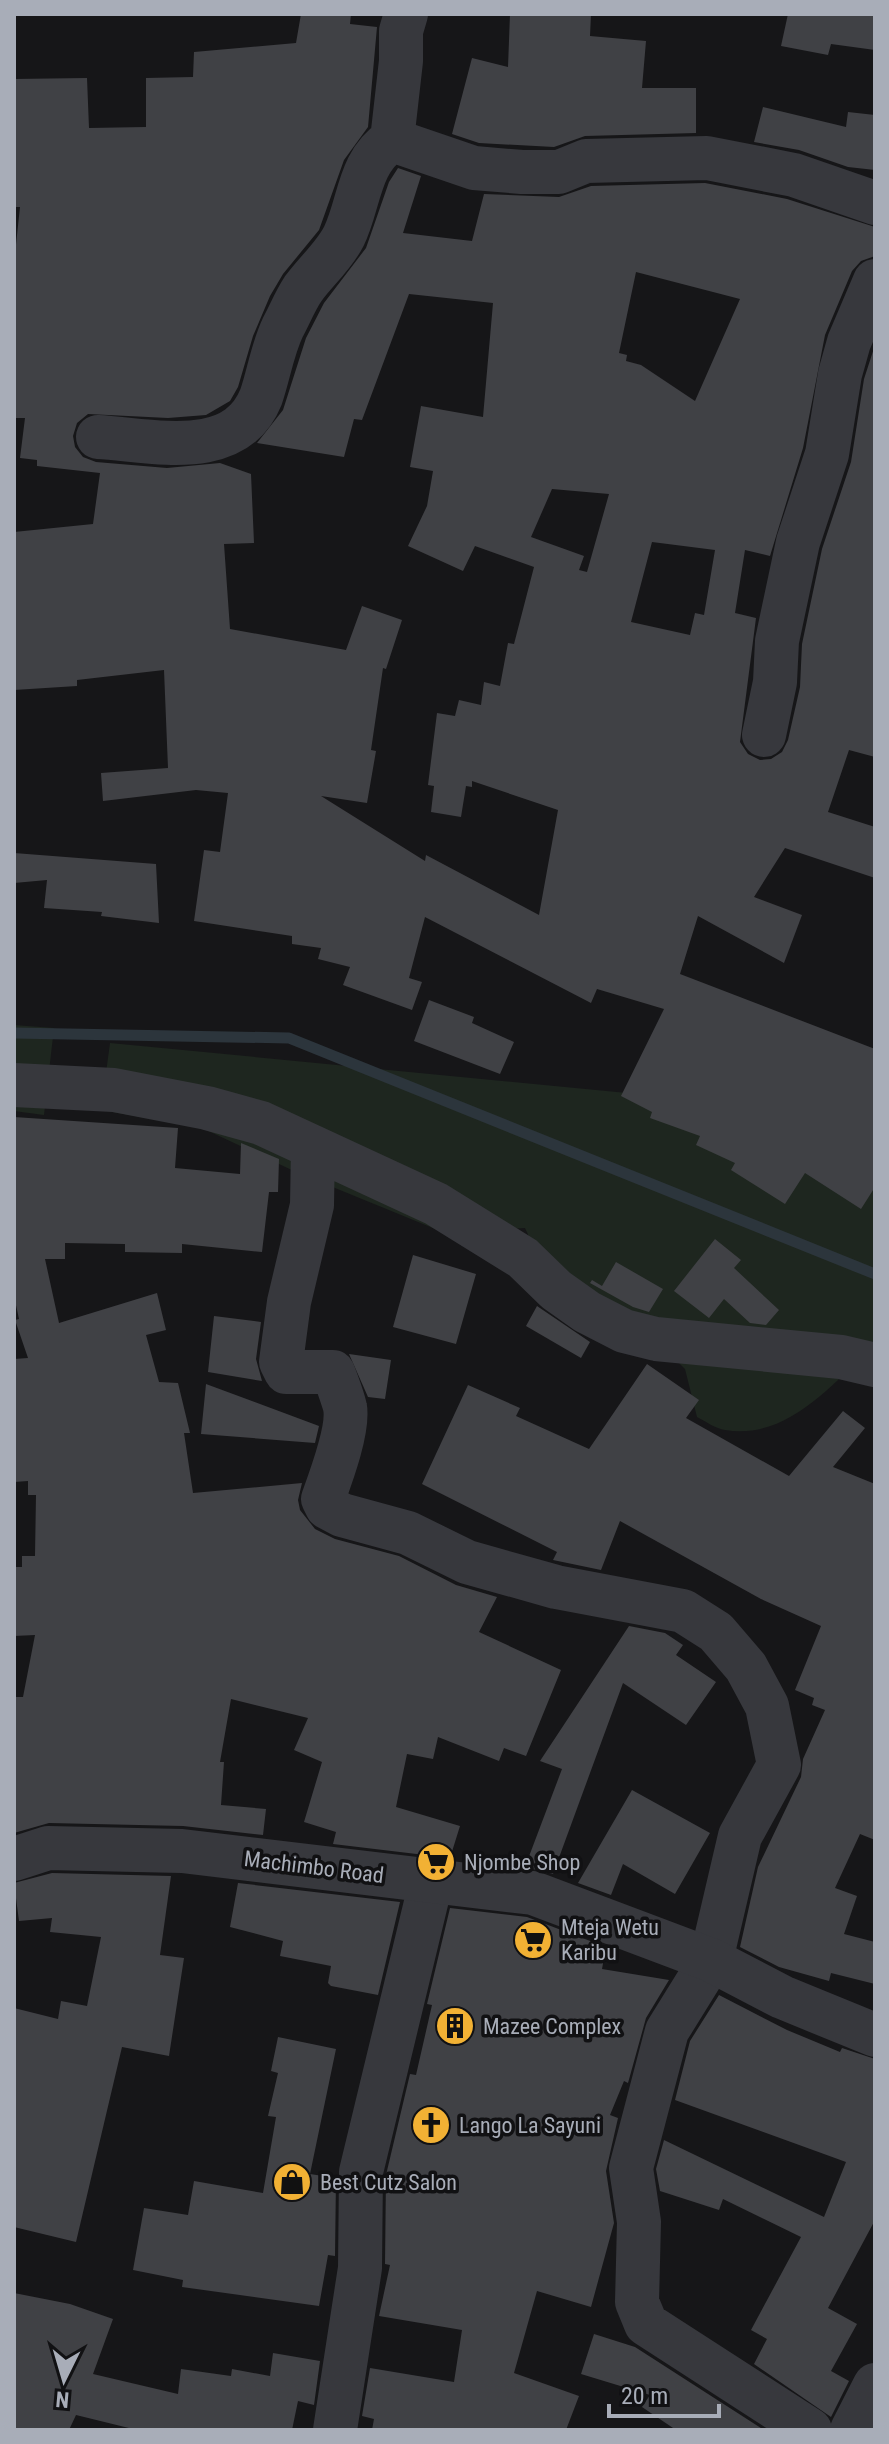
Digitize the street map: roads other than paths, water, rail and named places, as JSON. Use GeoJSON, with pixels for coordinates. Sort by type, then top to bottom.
{"type":"FeatureCollection","features":[{"type":"Feature","properties":{"kind":"street"},"geometry":{"type":"LineString","coordinates":[[98,437],[178,442],[207,441],[235,434],[260,398],[269,362],[296,302],[344,236],[373,156],[392,140],[401,61],[401,31],[406,14]]}},
{"type":"Feature","properties":{"kind":"street"},"geometry":{"type":"LineString","coordinates":[[392,140],[474,168],[522,172],[559,172],[586,161],[707,158],[794,175],[875,203]]}},
{"type":"Feature","properties":{"kind":"street"},"geometry":{"type":"LineString","coordinates":[[764,735],[775,682],[777,641],[798,542],[827,454],[840,374],[849,342],[875,281]]}},
{"type":"Feature","properties":{"kind":"street"},"geometry":{"type":"LineString","coordinates":[[14,1085],[114,1090],[207,1108],[261,1123],[436,1204],[523,1258],[556,1290],[587,1312],[624,1331],[656,1339],[841,1357],[875,1365]]}},
{"type":"Feature","properties":{"kind":"street"},"geometry":{"type":"LineString","coordinates":[[313,1147],[312,1205],[289,1302],[281,1362],[286,1372],[333,1372],[337,1380],[337,1392],[345,1407],[342,1435],[323,1499],[327,1507],[342,1515],[408,1533],[467,1562],[556,1587],[683,1611],[716,1632],[746,1667],[767,1706],[779,1765],[740,1836],[711,1960],[667,2031],[631,2168],[639,2222],[637,2302],[646,2324],[810,2430]]}},
{"type":"Feature","properties":{"kind":"street","name":"Machimbo Road"},"geometry":{"type":"LineString","coordinates":[[14,1859],[48,1848],[182,1851],[361,1875],[432,1878],[533,1893],[711,1960],[782,1997],[875,2035]]}},
{"type":"Feature","properties":{"kind":"street"},"geometry":{"type":"LineString","coordinates":[[335,2430],[360,2268],[361,2172],[432,1878]]}},
{"type":"Feature","properties":{"kind":"street"},"geometry":{"type":"LineString","coordinates":[[852,2430],[875,2385]]}},
{"type":"Feature","properties":{"kind":"waterway"},"geometry":{"type":"LineString","coordinates":[[14,1033],[289,1038],[875,1274]]}},
{"type":"Feature","properties":{"kind":"place","name":"Njombe Shop"},"geometry":{"type":"Point","coordinates":[436,1862]}},
{"type":"Feature","properties":{"kind":"place","name":"Mteja Wetu Karibu"},"geometry":{"type":"Point","coordinates":[533,1940]}},
{"type":"Feature","properties":{"kind":"place","name":"Mazee Complex"},"geometry":{"type":"Point","coordinates":[455,2026]}},
{"type":"Feature","properties":{"kind":"place","name":"Lango La Sayuni"},"geometry":{"type":"Point","coordinates":[431,2125]}},
{"type":"Feature","properties":{"kind":"place","name":"Best Cutz Salon"},"geometry":{"type":"Point","coordinates":[292,2182]}}]}
